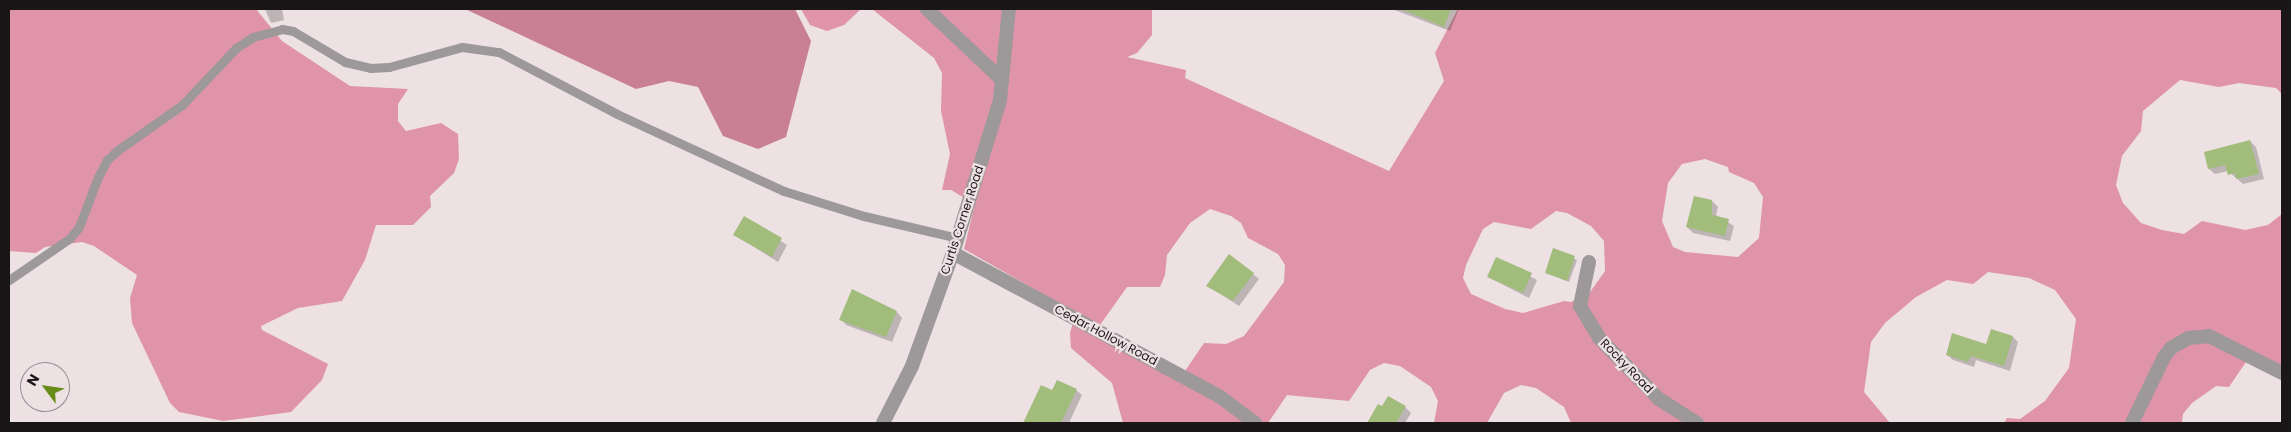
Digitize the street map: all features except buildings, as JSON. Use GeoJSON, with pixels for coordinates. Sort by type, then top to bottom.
{"type":"FeatureCollection","features":[{"type":"Feature","properties":{"kind":"street"},"geometry":{"type":"LineString","coordinates":[[927,9],[1002,80]]}},
{"type":"Feature","properties":{"kind":"street","name":"Curtis Corner Road"},"geometry":{"type":"LineString","coordinates":[[883,423],[912,366],[958,238],[1000,100],[1010,9]]}},
{"type":"Feature","properties":{"kind":"street","name":"Cedar Hollow Road"},"geometry":{"type":"LineString","coordinates":[[953,253],[1219,396],[1256,423]]}},
{"type":"Feature","properties":{"kind":"street","name":"Rocky Road"},"geometry":{"type":"LineString","coordinates":[[1589,262],[1580,306],[1599,338],[1659,399],[1698,423]]}},
{"type":"Feature","properties":{"kind":"street"},"geometry":{"type":"LineString","coordinates":[[2132,423],[2164,357],[2171,348],[2188,338],[2209,336],[2282,373]]}},
{"type":"Feature","properties":{"kind":"lane"},"geometry":{"type":"LineString","coordinates":[[9,280],[70,238],[79,227],[98,176],[112,155],[182,105],[236,48],[253,37],[282,29],[301,36],[322,51],[345,62],[370,68],[389,67],[462,47],[500,52],[617,114],[784,191],[864,216],[958,238]]}},
{"type":"Feature","properties":{"kind":"shaded area"},"geometry":{"type":"Polygon","coordinates":[[[9,9],[256,9],[282,41],[350,86],[408,89],[398,104],[398,121],[406,131],[441,123],[458,134],[459,159],[454,173],[430,196],[431,207],[413,225],[376,225],[365,260],[342,301],[298,308],[261,326],[262,330],[328,364],[322,380],[291,412],[223,421],[179,412],[170,403],[132,323],[130,298],[137,275],[94,246],[82,242],[45,247],[36,253],[9,251],[9,9]]]}},
{"type":"Feature","properties":{"kind":"shaded area"},"geometry":{"type":"Polygon","coordinates":[[[465,9],[795,9],[811,41],[786,137],[758,149],[723,136],[698,87],[669,81],[636,89],[465,9]]]}},
{"type":"Feature","properties":{"kind":"shaded area"},"geometry":{"type":"Polygon","coordinates":[[[801,9],[861,9],[844,25],[827,31],[810,25],[801,9]]]}},
{"type":"Feature","properties":{"kind":"shaded area"},"geometry":{"type":"Polygon","coordinates":[[[872,9],[1152,9],[1152,35],[1137,53],[1127,57],[1186,70],[1185,78],[1389,171],[1444,81],[1435,53],[1458,9],[2282,9],[2282,94],[2276,88],[2239,83],[2219,87],[2180,80],[2143,111],[2141,131],[2122,156],[2116,185],[2123,203],[2141,223],[2162,230],[2184,234],[2202,221],[2245,230],[2268,225],[2282,214],[2282,372],[2250,356],[2229,387],[2216,386],[2192,403],[2183,414],[2182,423],[2004,423],[2007,418],[2020,419],[2045,401],[2069,368],[2076,319],[2055,290],[2029,278],[1988,272],[1973,284],[1947,280],[1916,297],[1885,323],[1871,342],[1864,392],[1890,423],[1571,423],[1564,407],[1536,388],[1521,385],[1504,393],[1487,423],[1434,423],[1438,401],[1431,387],[1400,366],[1384,363],[1370,370],[1349,401],[1287,395],[1268,423],[1123,423],[1112,383],[1071,348],[1070,333],[1076,313],[964,249],[975,204],[951,190],[942,190],[950,154],[941,111],[942,73],[934,58],[872,9]],[[1705,159],[1682,164],[1668,183],[1662,221],[1673,247],[1685,252],[1738,257],[1759,238],[1763,197],[1754,183],[1729,172],[1728,167],[1705,159]],[[1210,209],[1190,223],[1167,255],[1165,275],[1160,287],[1127,287],[1100,325],[1183,374],[1204,343],[1226,344],[1244,336],[1284,282],[1285,265],[1278,254],[1248,238],[1241,223],[1231,216],[1210,209]],[[1556,211],[1531,229],[1494,222],[1483,229],[1466,265],[1463,278],[1471,294],[1505,309],[1523,313],[1564,301],[1571,302],[1590,292],[1605,271],[1604,241],[1591,226],[1567,213],[1556,211]]]}}]}
